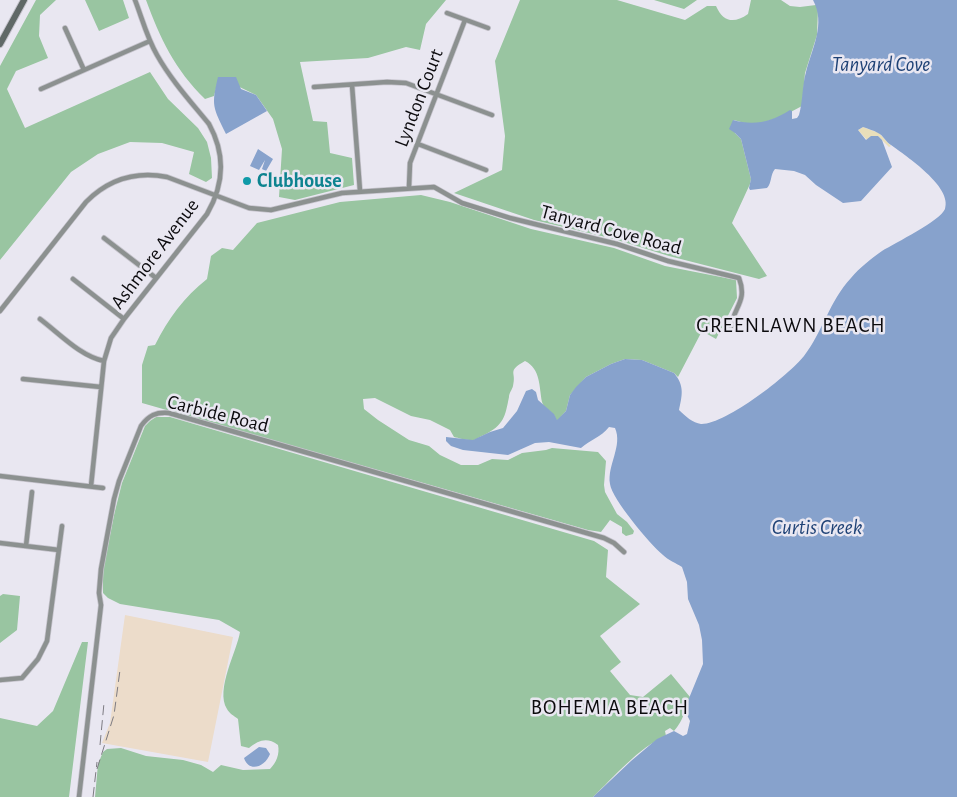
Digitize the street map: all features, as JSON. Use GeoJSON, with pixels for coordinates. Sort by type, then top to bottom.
{"type":"FeatureCollection","features":[{"type":"Feature","properties":{"kind":"main road"},"geometry":{"type":"LineString","coordinates":[[0,44],[24,0]]}},
{"type":"Feature","properties":{"kind":"street","name":"Ashmore Avenue"},"geometry":{"type":"LineString","coordinates":[[91,486],[104,360],[111,338],[207,214],[217,195],[221,174],[221,163],[214,134],[209,124],[164,67],[150,41],[135,0]]}},
{"type":"Feature","properties":{"kind":"street"},"geometry":{"type":"LineString","coordinates":[[447,13],[488,28]]}},
{"type":"Feature","properties":{"kind":"street","name":"Lyndon Court"},"geometry":{"type":"LineString","coordinates":[[409,187],[410,163],[466,20]]}},
{"type":"Feature","properties":{"kind":"street"},"geometry":{"type":"LineString","coordinates":[[65,28],[84,70]]}},
{"type":"Feature","properties":{"kind":"street"},"geometry":{"type":"LineString","coordinates":[[41,90],[150,41]]}},
{"type":"Feature","properties":{"kind":"street"},"geometry":{"type":"LineString","coordinates":[[314,87],[396,82],[414,85],[492,115]]}},
{"type":"Feature","properties":{"kind":"street"},"geometry":{"type":"LineString","coordinates":[[352,85],[360,191]]}},
{"type":"Feature","properties":{"kind":"street"},"geometry":{"type":"LineString","coordinates":[[418,144],[486,170]]}},
{"type":"Feature","properties":{"kind":"street"},"geometry":{"type":"LineString","coordinates":[[0,311],[86,202],[105,186],[130,176],[156,175],[167,177],[249,208],[271,210],[334,194],[409,187]]}},
{"type":"Feature","properties":{"kind":"street","name":"Tanyard Cove Road"},"geometry":{"type":"LineString","coordinates":[[409,187],[429,186],[462,203],[510,218],[617,244],[668,261],[738,278],[742,299],[732,319],[731,328]]}},
{"type":"Feature","properties":{"kind":"street"},"geometry":{"type":"LineString","coordinates":[[104,238],[156,278]]}},
{"type":"Feature","properties":{"kind":"street"},"geometry":{"type":"LineString","coordinates":[[73,279],[124,319]]}},
{"type":"Feature","properties":{"kind":"street"},"geometry":{"type":"LineString","coordinates":[[40,319],[89,356],[104,360]]}},
{"type":"Feature","properties":{"kind":"street"},"geometry":{"type":"LineString","coordinates":[[23,379],[101,387]]}},
{"type":"Feature","properties":{"kind":"street","name":"Carbide Road"},"geometry":{"type":"LineString","coordinates":[[78,797],[101,605],[99,593],[101,569],[110,520],[119,481],[130,453],[146,418],[153,414],[160,412],[169,413],[594,535],[614,543],[624,552]]}},
{"type":"Feature","properties":{"kind":"street"},"geometry":{"type":"LineString","coordinates":[[0,476],[103,488]]}},
{"type":"Feature","properties":{"kind":"street"},"geometry":{"type":"LineString","coordinates":[[26,546],[32,492]]}},
{"type":"Feature","properties":{"kind":"street"},"geometry":{"type":"LineString","coordinates":[[0,680],[22,678],[38,659],[47,641],[62,526]]}},
{"type":"Feature","properties":{"kind":"street"},"geometry":{"type":"LineString","coordinates":[[0,543],[59,550]]}},
{"type":"Feature","properties":{"kind":"shaded area"},"geometry":{"type":"Polygon","coordinates":[[[125,615],[233,637],[208,762],[102,743],[110,723],[125,615]]]}},
{"type":"Feature","properties":{"kind":"green space"},"geometry":{"type":"Polygon","coordinates":[[[36,0],[56,0],[40,15],[39,36],[48,58],[16,71],[7,89],[25,128],[150,72],[168,99],[198,128],[207,142],[211,158],[212,178],[206,182],[189,174],[194,152],[162,143],[130,142],[98,154],[71,172],[0,260],[0,66],[36,0]]]}},
{"type":"Feature","properties":{"kind":"green space"},"geometry":{"type":"Polygon","coordinates":[[[85,0],[123,0],[129,18],[99,31],[85,0]]]}},
{"type":"Feature","properties":{"kind":"green space"},"geometry":{"type":"Polygon","coordinates":[[[146,0],[446,0],[426,24],[420,50],[406,47],[368,58],[300,62],[313,121],[327,122],[330,153],[352,158],[354,185],[295,200],[279,197],[282,149],[273,119],[256,95],[219,77],[214,96],[205,99],[177,65],[157,27],[146,0]]]}},
{"type":"Feature","properties":{"kind":"green space"},"geometry":{"type":"Polygon","coordinates":[[[520,0],[617,0],[685,20],[707,6],[716,6],[722,15],[729,20],[738,19],[748,14],[751,0],[781,0],[790,6],[800,7],[816,5],[818,9],[817,35],[805,73],[802,106],[766,122],[750,124],[733,120],[735,133],[741,139],[751,179],[732,223],[767,276],[759,279],[669,256],[614,239],[534,220],[454,193],[502,170],[505,136],[495,61],[520,0]]]}},
{"type":"Feature","properties":{"kind":"green space"},"geometry":{"type":"Polygon","coordinates":[[[654,0],[697,0],[684,9],[654,0]]]}},
{"type":"Feature","properties":{"kind":"green space"},"geometry":{"type":"Polygon","coordinates":[[[421,195],[450,202],[531,229],[614,248],[665,266],[736,280],[737,298],[716,339],[702,331],[678,377],[674,373],[642,360],[625,359],[611,364],[586,377],[570,395],[566,411],[557,421],[542,402],[537,374],[530,364],[525,361],[516,367],[513,372],[513,386],[500,424],[474,440],[454,437],[450,430],[430,420],[411,416],[375,398],[363,399],[364,409],[378,420],[409,440],[429,446],[440,455],[461,465],[478,465],[492,459],[508,460],[522,453],[552,448],[598,452],[606,461],[605,492],[617,514],[634,531],[633,534],[626,536],[622,533],[622,527],[610,520],[601,532],[588,530],[142,403],[142,365],[148,346],[155,345],[177,309],[207,279],[211,256],[222,248],[233,250],[257,223],[340,202],[421,195]]]}},
{"type":"Feature","properties":{"kind":"green space"},"geometry":{"type":"Polygon","coordinates":[[[156,417],[170,417],[594,541],[608,550],[606,577],[640,604],[600,636],[621,662],[610,671],[630,695],[643,697],[671,674],[690,697],[680,722],[674,731],[670,728],[665,731],[666,736],[646,747],[593,797],[95,797],[98,764],[103,752],[107,749],[121,748],[146,756],[183,760],[201,765],[213,772],[221,765],[243,770],[270,769],[278,755],[278,745],[267,740],[260,741],[249,748],[241,746],[238,719],[228,710],[224,701],[225,681],[240,632],[219,620],[120,604],[103,593],[103,570],[122,483],[145,426],[156,417]]]}},
{"type":"Feature","properties":{"kind":"green space"},"geometry":{"type":"Polygon","coordinates":[[[3,594],[20,596],[17,630],[0,643],[0,596],[3,594]]]}},
{"type":"Feature","properties":{"kind":"green space"},"geometry":{"type":"Polygon","coordinates":[[[82,642],[88,642],[69,797],[0,797],[0,718],[37,726],[53,711],[82,642]]]}},
{"type":"Feature","properties":{"kind":"sand"},"geometry":{"type":"Polygon","coordinates":[[[863,127],[879,133],[891,146],[889,147],[878,136],[867,140],[858,130],[863,127]]]}},
{"type":"Feature","properties":{"kind":"water","name":"Curtis Creek"},"geometry":{"type":"Polygon","coordinates":[[[813,0],[957,0],[957,797],[593,797],[657,739],[674,731],[683,736],[687,734],[690,721],[685,708],[703,664],[699,625],[688,599],[687,582],[682,567],[665,557],[650,541],[632,521],[612,491],[610,477],[617,442],[615,428],[609,427],[581,448],[549,442],[535,443],[508,455],[463,450],[451,446],[446,441],[446,437],[473,440],[503,428],[517,411],[526,391],[532,389],[536,392],[538,400],[554,414],[557,420],[566,411],[570,395],[586,377],[625,359],[642,360],[674,373],[681,387],[682,396],[679,410],[692,421],[701,424],[712,422],[756,398],[785,375],[804,356],[837,296],[854,274],[882,251],[935,220],[941,214],[945,209],[946,200],[942,191],[927,173],[889,144],[880,134],[863,127],[858,130],[866,140],[871,136],[878,136],[882,140],[892,167],[861,201],[843,203],[816,185],[805,175],[794,171],[775,169],[767,188],[750,190],[751,179],[741,139],[729,129],[733,120],[748,123],[762,122],[790,110],[792,111],[792,119],[797,118],[799,115],[805,77],[817,36],[817,9],[813,0]]]}},
{"type":"Feature","properties":{"kind":"water"},"geometry":{"type":"Polygon","coordinates":[[[218,77],[236,77],[241,89],[256,95],[267,111],[226,134],[218,118],[214,101],[218,77]]]}},
{"type":"Feature","properties":{"kind":"water"},"geometry":{"type":"Polygon","coordinates":[[[258,149],[273,159],[266,171],[262,169],[265,160],[259,170],[250,166],[258,149]]]}},
{"type":"Feature","properties":{"kind":"water"},"geometry":{"type":"Polygon","coordinates":[[[259,747],[266,748],[270,754],[268,759],[261,765],[249,766],[244,758],[259,747]]]}},
{"type":"Feature","properties":{"kind":"railway"},"geometry":{"type":"LineString","coordinates":[[97,769],[114,715],[120,670]]}},
{"type":"Feature","properties":{"kind":"railway"},"geometry":{"type":"LineString","coordinates":[[100,745],[104,703]]}},
{"type":"Feature","properties":{"kind":"railway"},"geometry":{"type":"LineString","coordinates":[[93,797],[97,762]]}},
{"type":"Feature","properties":{"kind":"place","name":"Clubhouse"},"geometry":{"type":"Point","coordinates":[247,181]}},
{"type":"Feature","properties":{"kind":"district","name":"GREENLAWN BEACH"},"geometry":{"type":"Point","coordinates":[791,326]}},
{"type":"Feature","properties":{"kind":"district","name":"BOHEMIA BEACH"},"geometry":{"type":"Point","coordinates":[610,708]}},
{"type":"Feature","properties":{"kind":"water label","name":"Tanyard Cove"},"geometry":{"type":"Point","coordinates":[881,65]}}]}
